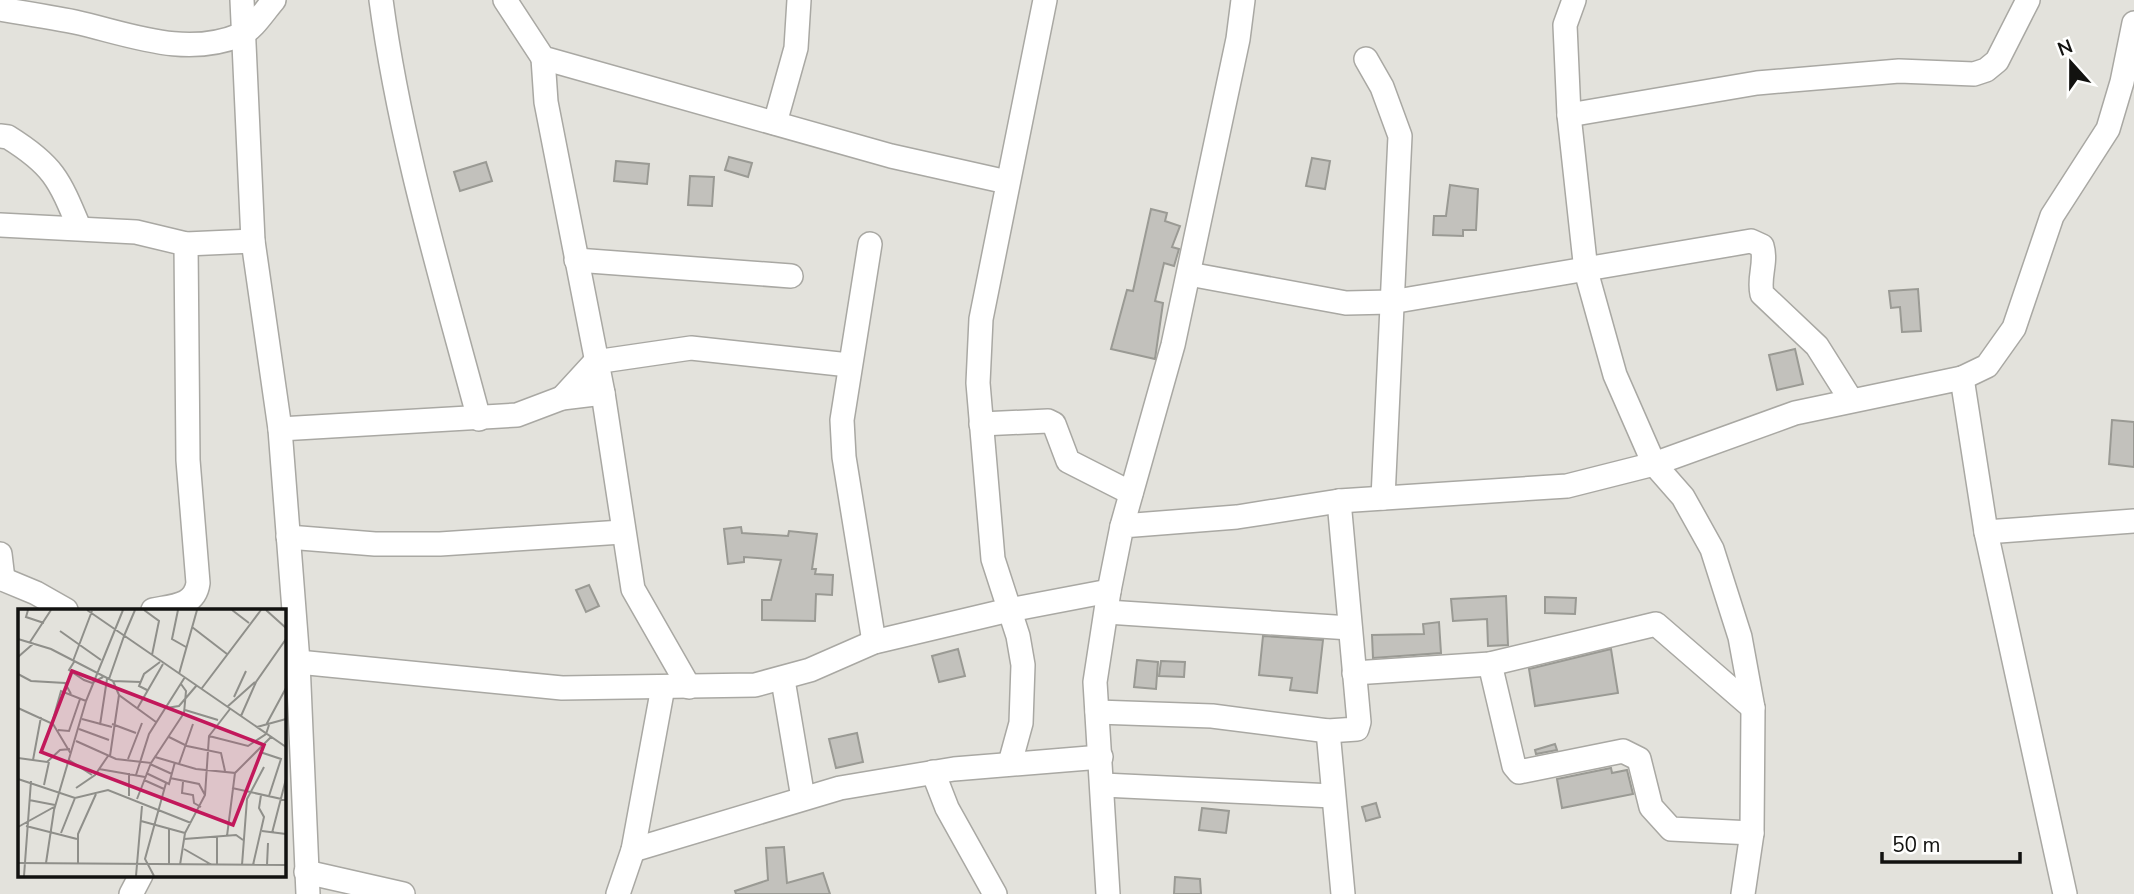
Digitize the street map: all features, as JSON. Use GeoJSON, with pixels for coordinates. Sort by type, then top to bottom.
{"type":"FeatureCollection","features":[{"type":"Feature","properties":{"kind":"street"},"geometry":{"type":"LineString","coordinates":[[242,0],[253,241],[280,429],[298,662],[292,755],[303,806],[307,883],[403,894]]}},
{"type":"Feature","properties":{"kind":"street"},"geometry":{"type":"LineString","coordinates":[[0,9],[76,22],[154,42],[210,43],[243,34],[274,0]]}},
{"type":"Feature","properties":{"kind":"street"},"geometry":{"type":"LineString","coordinates":[[381,0],[390,67],[415,184],[479,419]]}},
{"type":"Feature","properties":{"kind":"street"},"geometry":{"type":"LineString","coordinates":[[505,0],[543,58],[546,102],[594,362],[603,393],[622,532],[633,589],[690,687]]}},
{"type":"Feature","properties":{"kind":"street"},"geometry":{"type":"LineString","coordinates":[[775,123],[796,48],[799,0]]}},
{"type":"Feature","properties":{"kind":"street"},"geometry":{"type":"LineString","coordinates":[[1108,894],[1095,682],[1122,526],[1173,345],[1238,39],[1243,0]]}},
{"type":"Feature","properties":{"kind":"street"},"geometry":{"type":"LineString","coordinates":[[1574,0],[1565,25],[1569,115],[1586,271],[1615,374],[1654,464],[1683,497],[1712,549],[1740,637],[1753,708],[1752,833],[1743,894]]}},
{"type":"Feature","properties":{"kind":"street"},"geometry":{"type":"LineString","coordinates":[[1569,115],[1757,83],[1899,71],[1974,74],[1986,70],[1997,61],[2028,0]]}},
{"type":"Feature","properties":{"kind":"street"},"geometry":{"type":"LineString","coordinates":[[1010,763],[1021,723],[1023,665],[993,559],[978,383],[981,319],[1007,182],[1048,3]]}},
{"type":"Feature","properties":{"kind":"street"},"geometry":{"type":"LineString","coordinates":[[1122,526],[1237,517],[1339,501],[1567,486],[1654,464],[1795,413],[1962,378],[1987,366],[2014,328],[2052,216],[2108,129],[2128,80],[2134,23]]}},
{"type":"Feature","properties":{"kind":"street"},"geometry":{"type":"LineString","coordinates":[[543,58],[891,156],[1007,182]]}},
{"type":"Feature","properties":{"kind":"street"},"geometry":{"type":"LineString","coordinates":[[1366,59],[1382,87],[1400,136],[1383,498]]}},
{"type":"Feature","properties":{"kind":"street"},"geometry":{"type":"LineString","coordinates":[[0,136],[8,137],[48,166],[62,184],[79,228]]}},
{"type":"Feature","properties":{"kind":"street"},"geometry":{"type":"LineString","coordinates":[[0,225],[136,232],[186,244],[253,241]]}},
{"type":"Feature","properties":{"kind":"street"},"geometry":{"type":"LineString","coordinates":[[1189,274],[1346,303],[1391,302],[1751,241],[1762,246],[1762,294],[1817,346],[1851,401]]}},
{"type":"Feature","properties":{"kind":"street"},"geometry":{"type":"LineString","coordinates":[[160,609],[191,600],[197,594],[198,583],[188,460],[186,244]]}},
{"type":"Feature","properties":{"kind":"street"},"geometry":{"type":"LineString","coordinates":[[870,244],[842,420],[844,457],[874,642]]}},
{"type":"Feature","properties":{"kind":"street"},"geometry":{"type":"LineString","coordinates":[[576,260],[791,276]]}},
{"type":"Feature","properties":{"kind":"street"},"geometry":{"type":"LineString","coordinates":[[562,398],[594,362],[691,348],[849,365]]}},
{"type":"Feature","properties":{"kind":"street"},"geometry":{"type":"LineString","coordinates":[[1962,378],[1986,532],[2065,894]]}},
{"type":"Feature","properties":{"kind":"street"},"geometry":{"type":"LineString","coordinates":[[280,429],[517,415],[562,398],[603,393]]}},
{"type":"Feature","properties":{"kind":"street"},"geometry":{"type":"LineString","coordinates":[[981,424],[1048,421],[1054,424],[1068,461],[1132,493]]}},
{"type":"Feature","properties":{"kind":"street"},"geometry":{"type":"LineString","coordinates":[[1097,712],[1212,716],[1328,731],[1354,730],[1359,727],[1339,501]]}},
{"type":"Feature","properties":{"kind":"street"},"geometry":{"type":"LineString","coordinates":[[1986,532],[2134,521]]}},
{"type":"Feature","properties":{"kind":"street"},"geometry":{"type":"LineString","coordinates":[[288,537],[375,544],[440,544],[622,532]]}},
{"type":"Feature","properties":{"kind":"street"},"geometry":{"type":"LineString","coordinates":[[0,554],[1,579],[36,593],[63,609]]}},
{"type":"Feature","properties":{"kind":"street"},"geometry":{"type":"LineString","coordinates":[[298,662],[562,688],[755,685],[783,680],[874,642],[1009,610],[1108,602],[1350,628]]}},
{"type":"Feature","properties":{"kind":"street"},"geometry":{"type":"LineString","coordinates":[[1354,673],[1490,664],[1656,624],[1753,708]]}},
{"type":"Feature","properties":{"kind":"street"},"geometry":{"type":"LineString","coordinates":[[1490,664],[1514,766],[1519,772],[1623,751],[1640,759],[1651,807],[1671,829],[1752,833]]}},
{"type":"Feature","properties":{"kind":"street"},"geometry":{"type":"LineString","coordinates":[[783,680],[803,798]]}},
{"type":"Feature","properties":{"kind":"street"},"geometry":{"type":"LineString","coordinates":[[618,894],[633,850],[663,687]]}},
{"type":"Feature","properties":{"kind":"street"},"geometry":{"type":"LineString","coordinates":[[1328,731],[1343,894]]}},
{"type":"Feature","properties":{"kind":"street"},"geometry":{"type":"LineString","coordinates":[[633,850],[840,788],[933,772],[1010,763],[1101,757]]}},
{"type":"Feature","properties":{"kind":"street"},"geometry":{"type":"LineString","coordinates":[[933,772],[947,807],[995,894]]}},
{"type":"Feature","properties":{"kind":"street"},"geometry":{"type":"LineString","coordinates":[[1103,785],[1333,796]]}},
{"type":"Feature","properties":{"kind":"street"},"geometry":{"type":"LineString","coordinates":[[285,786],[303,806]]}},
{"type":"Feature","properties":{"kind":"street"},"geometry":{"type":"LineString","coordinates":[[131,894],[140,876]]}},
{"type":"Feature","properties":{"kind":"building"},"geometry":{"type":"Polygon","coordinates":[[[729,157],[752,163],[748,177],[725,170],[729,157]]]}},
{"type":"Feature","properties":{"kind":"building"},"geometry":{"type":"Polygon","coordinates":[[[1312,158],[1330,161],[1325,189],[1306,186],[1312,158]]]}},
{"type":"Feature","properties":{"kind":"building"},"geometry":{"type":"Polygon","coordinates":[[[616,161],[649,164],[647,184],[614,181],[616,161]]]}},
{"type":"Feature","properties":{"kind":"building"},"geometry":{"type":"Polygon","coordinates":[[[486,162],[492,181],[460,191],[454,172],[486,162]]]}},
{"type":"Feature","properties":{"kind":"building"},"geometry":{"type":"Polygon","coordinates":[[[690,176],[714,177],[712,206],[688,205],[690,176]]]}},
{"type":"Feature","properties":{"kind":"building"},"geometry":{"type":"Polygon","coordinates":[[[1450,185],[1478,189],[1476,230],[1463,230],[1463,236],[1433,235],[1434,216],[1446,216],[1450,185]]]}},
{"type":"Feature","properties":{"kind":"building"},"geometry":{"type":"Polygon","coordinates":[[[1151,209],[1167,213],[1165,221],[1180,226],[1172,247],[1179,249],[1174,266],[1164,263],[1155,301],[1163,303],[1155,359],[1111,349],[1127,290],[1133,291],[1151,209]]]}},
{"type":"Feature","properties":{"kind":"building"},"geometry":{"type":"Polygon","coordinates":[[[1918,289],[1921,331],[1902,332],[1900,307],[1891,308],[1889,291],[1918,289]]]}},
{"type":"Feature","properties":{"kind":"building"},"geometry":{"type":"Polygon","coordinates":[[[1795,349],[1803,384],[1777,390],[1769,355],[1795,349]]]}},
{"type":"Feature","properties":{"kind":"building"},"geometry":{"type":"Polygon","coordinates":[[[2112,420],[2134,422],[2134,467],[2109,464],[2112,420]]]}},
{"type":"Feature","properties":{"kind":"building"},"geometry":{"type":"Polygon","coordinates":[[[741,527],[742,533],[788,536],[789,531],[817,534],[812,569],[816,569],[815,574],[833,575],[832,595],[816,594],[815,621],[762,620],[762,600],[771,600],[781,560],[744,557],[744,562],[728,564],[724,529],[741,527]]]}},
{"type":"Feature","properties":{"kind":"building"},"geometry":{"type":"Polygon","coordinates":[[[589,585],[599,606],[586,612],[576,590],[589,585]]]}},
{"type":"Feature","properties":{"kind":"building"},"geometry":{"type":"Polygon","coordinates":[[[1506,596],[1508,645],[1488,646],[1487,619],[1453,621],[1451,599],[1506,596]]]}},
{"type":"Feature","properties":{"kind":"building"},"geometry":{"type":"Polygon","coordinates":[[[1545,597],[1576,598],[1575,614],[1545,613],[1545,597]]]}},
{"type":"Feature","properties":{"kind":"building"},"geometry":{"type":"Polygon","coordinates":[[[1439,622],[1441,653],[1373,658],[1372,635],[1424,634],[1423,624],[1439,622]]]}},
{"type":"Feature","properties":{"kind":"building"},"geometry":{"type":"Polygon","coordinates":[[[1263,636],[1323,640],[1317,693],[1290,690],[1292,678],[1259,675],[1263,636]]]}},
{"type":"Feature","properties":{"kind":"building"},"geometry":{"type":"Polygon","coordinates":[[[958,649],[965,676],[939,682],[932,656],[958,649]]]}},
{"type":"Feature","properties":{"kind":"building"},"geometry":{"type":"Polygon","coordinates":[[[1611,649],[1618,693],[1535,706],[1529,669],[1611,649]]]}},
{"type":"Feature","properties":{"kind":"building"},"geometry":{"type":"Polygon","coordinates":[[[1137,660],[1158,662],[1156,689],[1134,687],[1137,660]]]}},
{"type":"Feature","properties":{"kind":"building"},"geometry":{"type":"Polygon","coordinates":[[[1161,661],[1185,662],[1184,677],[1159,676],[1161,661]]]}},
{"type":"Feature","properties":{"kind":"building"},"geometry":{"type":"Polygon","coordinates":[[[857,733],[863,762],[836,768],[829,739],[857,733]]]}},
{"type":"Feature","properties":{"kind":"building"},"geometry":{"type":"Polygon","coordinates":[[[1555,744],[1557,750],[1536,754],[1535,750],[1555,744]]]}},
{"type":"Feature","properties":{"kind":"building"},"geometry":{"type":"Polygon","coordinates":[[[1611,768],[1612,773],[1627,770],[1633,794],[1562,808],[1557,779],[1611,768]]]}},
{"type":"Feature","properties":{"kind":"building"},"geometry":{"type":"Polygon","coordinates":[[[1376,803],[1380,817],[1366,821],[1362,807],[1376,803]]]}},
{"type":"Feature","properties":{"kind":"building"},"geometry":{"type":"Polygon","coordinates":[[[1202,808],[1229,811],[1226,833],[1199,830],[1202,808]]]}},
{"type":"Feature","properties":{"kind":"building"},"geometry":{"type":"Polygon","coordinates":[[[784,847],[787,883],[823,873],[830,894],[736,894],[735,891],[768,880],[766,848],[784,847]]]}},
{"type":"Feature","properties":{"kind":"building"},"geometry":{"type":"Polygon","coordinates":[[[1175,877],[1200,879],[1201,894],[1174,894],[1175,877]]]}}]}
